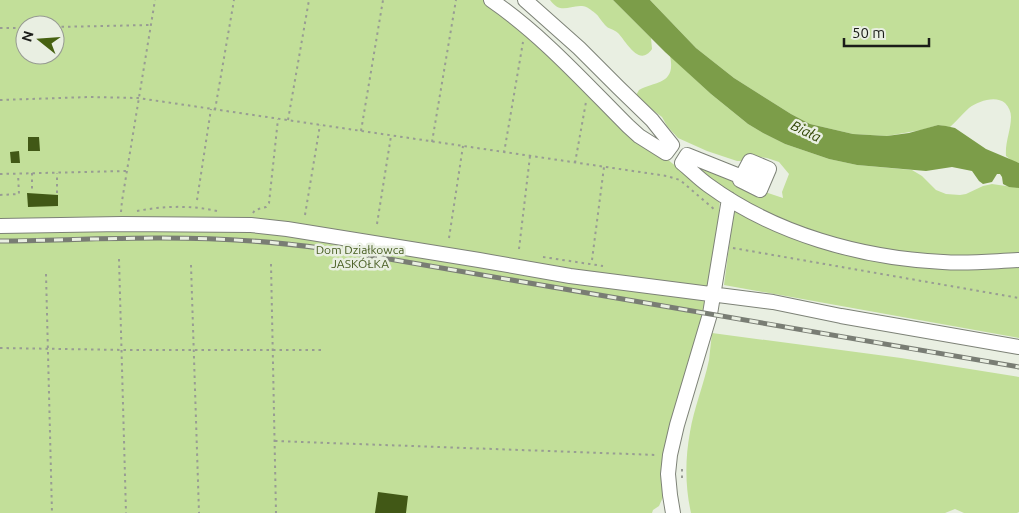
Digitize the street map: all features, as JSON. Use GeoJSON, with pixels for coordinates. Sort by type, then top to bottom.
{"type":"FeatureCollection","features":[{"type":"Feature","properties":{"kind":"street"},"geometry":{"type":"LineString","coordinates":[[491,0],[542,40],[639,136],[666,153],[672,145],[652,120],[580,48],[525,0]]}},
{"type":"Feature","properties":{"kind":"street"},"geometry":{"type":"LineString","coordinates":[[668,148],[687,161]]}},
{"type":"Feature","properties":{"kind":"street"},"geometry":{"type":"LineString","coordinates":[[687,161],[687,155],[742,177],[764,175]]}},
{"type":"Feature","properties":{"kind":"street"},"geometry":{"type":"LineString","coordinates":[[687,161],[682,163],[707,184],[758,216],[788,229],[833,244],[905,259],[944,262],[1019,260]]}},
{"type":"Feature","properties":{"kind":"street"},"geometry":{"type":"LineString","coordinates":[[673,513],[668,474],[670,455],[676,425],[710,314],[729,198]]}},
{"type":"Feature","properties":{"kind":"street"},"geometry":{"type":"LineString","coordinates":[[0,226],[122,224],[251,225],[287,229],[578,277],[773,302],[1019,348]]}},
{"type":"Feature","properties":{"kind":"path"},"geometry":{"type":"LineString","coordinates":[[122,201],[155,0]]}},
{"type":"Feature","properties":{"kind":"path"},"geometry":{"type":"LineString","coordinates":[[215,110],[234,0]]}},
{"type":"Feature","properties":{"kind":"path"},"geometry":{"type":"LineString","coordinates":[[288,120],[308,0]]}},
{"type":"Feature","properties":{"kind":"path"},"geometry":{"type":"LineString","coordinates":[[361,131],[383,0]]}},
{"type":"Feature","properties":{"kind":"path"},"geometry":{"type":"LineString","coordinates":[[432,142],[456,0]]}},
{"type":"Feature","properties":{"kind":"path"},"geometry":{"type":"LineString","coordinates":[[65,27],[150,25]]}},
{"type":"Feature","properties":{"kind":"path"},"geometry":{"type":"LineString","coordinates":[[0,28],[15,28]]}},
{"type":"Feature","properties":{"kind":"path"},"geometry":{"type":"LineString","coordinates":[[504,153],[523,39]]}},
{"type":"Feature","properties":{"kind":"path"},"geometry":{"type":"LineString","coordinates":[[576,163],[588,94]]}},
{"type":"Feature","properties":{"kind":"path"},"geometry":{"type":"LineString","coordinates":[[0,100],[138,98],[676,178],[686,184],[713,210]]}},
{"type":"Feature","properties":{"kind":"path"},"geometry":{"type":"LineString","coordinates":[[197,200],[211,109]]}},
{"type":"Feature","properties":{"kind":"path"},"geometry":{"type":"LineString","coordinates":[[251,225],[252,215],[255,210],[266,207],[269,203],[278,119]]}},
{"type":"Feature","properties":{"kind":"path"},"geometry":{"type":"LineString","coordinates":[[306,215],[320,125]]}},
{"type":"Feature","properties":{"kind":"path"},"geometry":{"type":"LineString","coordinates":[[377,224],[391,136]]}},
{"type":"Feature","properties":{"kind":"path"},"geometry":{"type":"LineString","coordinates":[[449,238],[463,146]]}},
{"type":"Feature","properties":{"kind":"path"},"geometry":{"type":"LineString","coordinates":[[519,249],[530,156]]}},
{"type":"Feature","properties":{"kind":"path"},"geometry":{"type":"LineString","coordinates":[[592,260],[604,167]]}},
{"type":"Feature","properties":{"kind":"path"},"geometry":{"type":"LineString","coordinates":[[0,174],[126,171]]}},
{"type":"Feature","properties":{"kind":"path"},"geometry":{"type":"LineString","coordinates":[[32,173],[32,191]]}},
{"type":"Feature","properties":{"kind":"path"},"geometry":{"type":"LineString","coordinates":[[57,173],[57,193]]}},
{"type":"Feature","properties":{"kind":"path"},"geometry":{"type":"LineString","coordinates":[[0,195],[19,194],[18,174]]}},
{"type":"Feature","properties":{"kind":"path"},"geometry":{"type":"LineString","coordinates":[[722,245],[1019,298]]}},
{"type":"Feature","properties":{"kind":"path"},"geometry":{"type":"LineString","coordinates":[[119,259],[126,513]]}},
{"type":"Feature","properties":{"kind":"path"},"geometry":{"type":"LineString","coordinates":[[271,264],[276,513]]}},
{"type":"Feature","properties":{"kind":"path"},"geometry":{"type":"LineString","coordinates":[[192,265],[199,513]]}},
{"type":"Feature","properties":{"kind":"path"},"geometry":{"type":"LineString","coordinates":[[46,274],[52,513]]}},
{"type":"Feature","properties":{"kind":"path"},"geometry":{"type":"LineString","coordinates":[[0,348],[324,350]]}},
{"type":"Feature","properties":{"kind":"path"},"geometry":{"type":"LineString","coordinates":[[275,441],[670,455]]}},
{"type":"Feature","properties":{"kind":"green space","name":"Dom Działkowca JASKÓŁKA"},"geometry":{"type":"Polygon","coordinates":[[[0,0],[486,0],[656,150],[700,186],[720,198],[720,216],[706,310],[703,310],[702,315],[705,315],[664,495],[659,506],[652,513],[0,513],[0,0]]]}},
{"type":"Feature","properties":{"kind":"green space"},"geometry":{"type":"Polygon","coordinates":[[[550,0],[613,0],[651,38],[652,49],[642,56],[633,51],[618,33],[606,26],[589,8],[577,6],[562,8],[554,5],[550,0]]]}},
{"type":"Feature","properties":{"kind":"green space"},"geometry":{"type":"Polygon","coordinates":[[[650,0],[1019,0],[1019,163],[1012,161],[1006,156],[1011,115],[1008,106],[997,99],[977,103],[969,108],[950,127],[938,125],[887,136],[853,134],[810,124],[734,78],[696,48],[650,0]]]}},
{"type":"Feature","properties":{"kind":"green space"},"geometry":{"type":"Polygon","coordinates":[[[670,56],[711,94],[748,124],[785,144],[829,159],[857,165],[912,170],[922,176],[936,190],[946,194],[966,194],[992,184],[1019,188],[1019,257],[958,260],[835,241],[769,217],[709,181],[689,159],[762,191],[783,198],[782,192],[789,174],[779,162],[760,157],[746,161],[737,161],[707,151],[678,138],[662,117],[635,97],[639,90],[668,77],[671,65],[670,56]]]}},
{"type":"Feature","properties":{"kind":"green space"},"geometry":{"type":"Polygon","coordinates":[[[734,209],[828,247],[1019,265],[1019,338],[724,285],[734,209]]]}},
{"type":"Feature","properties":{"kind":"green space"},"geometry":{"type":"Polygon","coordinates":[[[712,333],[901,358],[1019,377],[1019,512],[964,513],[955,509],[945,513],[691,513],[687,483],[688,442],[709,360],[712,333]]]}},
{"type":"Feature","properties":{"kind":"water","name":"Biała"},"geometry":{"type":"Polygon","coordinates":[[[613,0],[650,0],[696,48],[734,78],[810,124],[853,134],[887,136],[909,133],[938,125],[955,128],[986,149],[1019,163],[1019,188],[1003,184],[1000,174],[997,174],[992,182],[983,184],[972,171],[952,167],[926,171],[857,165],[829,159],[785,144],[748,124],[711,94],[665,52],[613,0]]]}},
{"type":"Feature","properties":{"kind":"building"},"geometry":{"type":"Polygon","coordinates":[[[28,137],[39,137],[40,151],[28,151],[28,137]]]}},
{"type":"Feature","properties":{"kind":"building"},"geometry":{"type":"Polygon","coordinates":[[[19,151],[20,163],[11,163],[10,152],[19,151]]]}},
{"type":"Feature","properties":{"kind":"building"},"geometry":{"type":"Polygon","coordinates":[[[27,193],[58,195],[58,206],[28,207],[27,193]]]}},
{"type":"Feature","properties":{"kind":"building"},"geometry":{"type":"Polygon","coordinates":[[[378,492],[408,496],[406,513],[375,513],[378,492]]]}},
{"type":"Feature","properties":{"kind":"railway"},"geometry":{"type":"LineString","coordinates":[[0,241],[189,238],[270,242],[306,246],[1019,367]]}}]}
